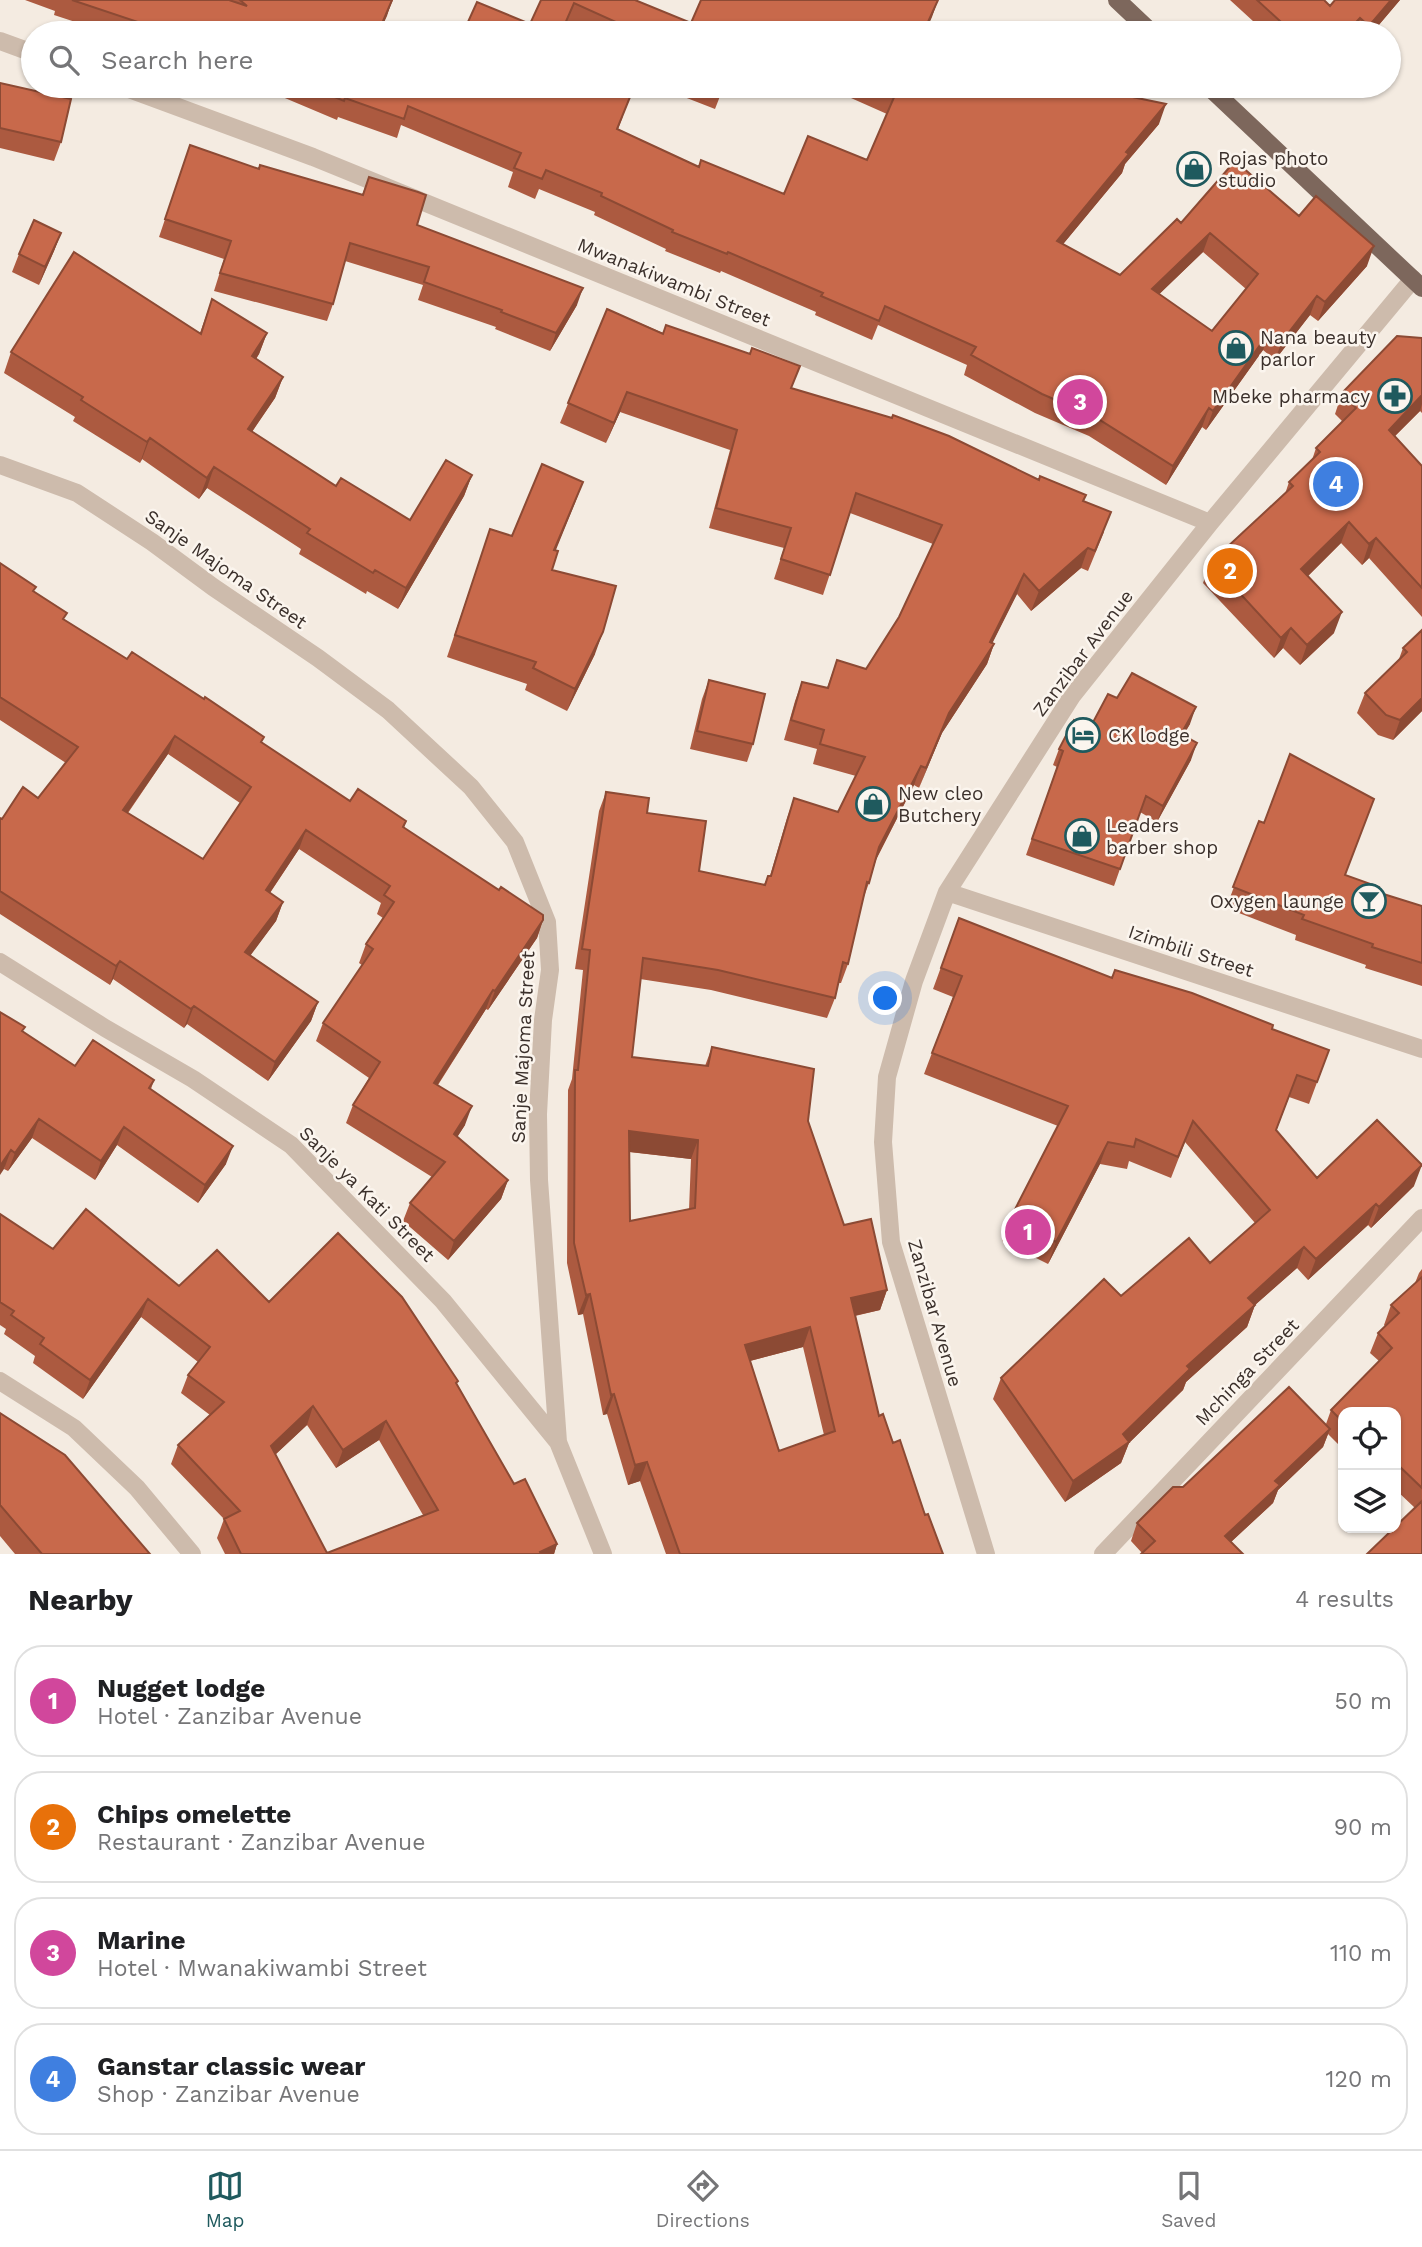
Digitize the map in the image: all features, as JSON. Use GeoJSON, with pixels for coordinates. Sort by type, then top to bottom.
{"type":"FeatureCollection","features":[{"type":"Feature","properties":{"kind":"main road"},"geometry":{"type":"LineString","coordinates":[[1117,0],[1139,21]]}},
{"type":"Feature","properties":{"kind":"main road"},"geometry":{"type":"LineString","coordinates":[[1221,98],[1417,284]]}},
{"type":"Feature","properties":{"kind":"street"},"geometry":{"type":"LineString","coordinates":[[0,41],[21,49]]}},
{"type":"Feature","properties":{"kind":"street","name":"Mwanakiwambi Street"},"geometry":{"type":"LineString","coordinates":[[153,98],[313,157],[1210,523]]}},
{"type":"Feature","properties":{"kind":"street","name":"Zanzibar Avenue"},"geometry":{"type":"LineString","coordinates":[[985,1554],[891,1242],[883,1142],[887,1077],[914,981],[947,892],[1072,696],[1210,523],[1417,284]]}},
{"type":"Feature","properties":{"kind":"street","name":"Sanje Majoma Street"},"geometry":{"type":"LineString","coordinates":[[0,465],[77,493],[318,658],[388,710],[471,787],[514,842],[547,922],[551,970],[543,1020],[538,1114],[558,1441]]}},
{"type":"Feature","properties":{"kind":"street","name":"Izimbili Street"},"geometry":{"type":"LineString","coordinates":[[947,892],[1422,1049]]}},
{"type":"Feature","properties":{"kind":"street","name":"Sanje ya Kati Street"},"geometry":{"type":"LineString","coordinates":[[0,962],[193,1079],[291,1145],[443,1301],[558,1441],[603,1554]]}},
{"type":"Feature","properties":{"kind":"street","name":"Mchinga Street"},"geometry":{"type":"LineString","coordinates":[[1103,1554],[1422,1218]]}},
{"type":"Feature","properties":{"kind":"street"},"geometry":{"type":"LineString","coordinates":[[0,1381],[74,1428],[137,1488],[192,1554]]}},
{"type":"Feature","properties":{"kind":"building"},"geometry":{"type":"Polygon","coordinates":[[[72,0],[229,0],[247,6],[240,0],[392,0],[383,21],[135,21],[72,0]]]}},
{"type":"Feature","properties":{"kind":"building"},"geometry":{"type":"Polygon","coordinates":[[[541,0],[635,0],[686,21],[614,21],[574,3],[566,21],[531,21],[541,0]]]}},
{"type":"Feature","properties":{"kind":"building"},"geometry":{"type":"Polygon","coordinates":[[[701,0],[938,0],[928,21],[692,21],[701,0]]]}},
{"type":"Feature","properties":{"kind":"building"},"geometry":{"type":"Polygon","coordinates":[[[1257,0],[1324,0],[1330,6],[1335,0],[1391,0],[1373,21],[1363,21],[1360,18],[1357,21],[1280,21],[1257,0]]]}},
{"type":"Feature","properties":{"kind":"building"},"geometry":{"type":"Polygon","coordinates":[[[477,2],[523,21],[468,21],[477,2]]]}},
{"type":"Feature","properties":{"kind":"building"},"geometry":{"type":"Polygon","coordinates":[[[0,83],[21,88],[21,98],[71,99],[61,142],[0,128],[0,83]]]}},
{"type":"Feature","properties":{"kind":"building"},"geometry":{"type":"Polygon","coordinates":[[[345,98],[630,98],[617,129],[699,167],[701,160],[784,194],[808,136],[867,160],[894,98],[1137,98],[1166,104],[1126,152],[1129,154],[1057,241],[1120,275],[1177,219],[1181,223],[1235,161],[1299,216],[1316,196],[1374,246],[1325,302],[1317,296],[1282,341],[1270,331],[1213,411],[1209,408],[1173,466],[1095,417],[1042,394],[971,355],[976,347],[885,306],[879,321],[821,296],[823,293],[728,252],[727,254],[672,232],[673,230],[601,196],[602,193],[546,170],[542,179],[514,168],[521,153],[408,106],[404,119],[345,98]],[[1210,233],[1152,289],[1212,331],[1258,274],[1210,233]]]}},
{"type":"Feature","properties":{"kind":"building"},"geometry":{"type":"Polygon","coordinates":[[[190,145],[259,169],[260,165],[363,195],[369,177],[418,192],[426,195],[417,225],[583,288],[556,333],[424,282],[429,267],[350,243],[333,304],[220,273],[231,241],[165,219],[190,145]]]}},
{"type":"Feature","properties":{"kind":"building"},"geometry":{"type":"Polygon","coordinates":[[[34,220],[61,233],[45,267],[19,254],[34,220]]]}},
{"type":"Feature","properties":{"kind":"building"},"geometry":{"type":"Polygon","coordinates":[[[74,252],[201,334],[212,299],[267,333],[252,356],[283,377],[248,429],[336,486],[341,478],[410,520],[446,460],[472,475],[406,588],[375,570],[373,573],[307,533],[310,529],[214,467],[207,478],[150,438],[147,442],[81,400],[83,397],[11,352],[74,252]]]}},
{"type":"Feature","properties":{"kind":"building"},"geometry":{"type":"Polygon","coordinates":[[[607,309],[663,334],[666,325],[750,354],[752,348],[800,366],[791,388],[892,418],[893,415],[949,436],[1039,480],[1040,476],[1086,495],[1083,501],[1111,512],[1095,551],[1088,548],[1039,591],[1024,574],[990,642],[994,644],[949,713],[926,768],[921,766],[879,847],[869,883],[867,882],[848,964],[843,962],[835,998],[718,970],[643,958],[632,1057],[708,1066],[712,1047],[814,1069],[808,1121],[844,1225],[871,1219],[887,1290],[851,1298],[879,1416],[883,1414],[893,1443],[900,1440],[925,1515],[928,1514],[943,1554],[680,1554],[647,1462],[635,1465],[614,1394],[611,1395],[590,1294],[586,1295],[574,1243],[575,1070],[578,1070],[590,950],[582,949],[606,792],[649,798],[647,813],[706,821],[699,871],[765,885],[768,876],[771,876],[794,798],[838,812],[865,757],[820,744],[824,730],[791,720],[802,682],[828,688],[837,660],[866,669],[899,617],[942,525],[856,493],[830,575],[781,559],[791,528],[716,508],[737,430],[627,392],[614,423],[568,403],[607,309]],[[629,1131],[630,1221],[695,1208],[698,1140],[629,1131]],[[810,1327],[745,1345],[779,1451],[835,1431],[810,1327]]]}},
{"type":"Feature","properties":{"kind":"building"},"geometry":{"type":"Polygon","coordinates":[[[1397,336],[1422,338],[1422,395],[1389,430],[1422,466],[1422,588],[1376,538],[1369,544],[1349,522],[1301,569],[1342,612],[1307,645],[1291,628],[1281,638],[1211,562],[1293,486],[1289,482],[1320,452],[1316,448],[1356,408],[1342,393],[1397,336]]]}},
{"type":"Feature","properties":{"kind":"building"},"geometry":{"type":"Polygon","coordinates":[[[542,464],[583,482],[554,550],[558,551],[552,570],[616,586],[603,632],[575,689],[533,668],[536,662],[455,635],[490,529],[512,536],[542,464]]]}},
{"type":"Feature","properties":{"kind":"building"},"geometry":{"type":"Polygon","coordinates":[[[0,563],[36,587],[33,591],[67,613],[63,619],[127,659],[132,652],[204,699],[205,697],[264,737],[261,742],[350,801],[358,789],[406,821],[403,827],[499,890],[501,887],[543,915],[543,920],[495,991],[493,990],[434,1083],[472,1106],[454,1134],[508,1180],[454,1241],[410,1203],[445,1162],[353,1105],[380,1062],[323,1023],[373,949],[366,944],[394,902],[384,895],[390,886],[306,830],[266,890],[283,902],[245,952],[318,1002],[275,1062],[194,1006],[191,1009],[120,961],[116,966],[0,891],[0,818],[2,819],[23,787],[38,798],[78,747],[0,697],[0,563]],[[175,736],[123,810],[203,859],[251,787],[175,736]]]}},
{"type":"Feature","properties":{"kind":"building"},"geometry":{"type":"Polygon","coordinates":[[[1422,630],[1422,698],[1400,720],[1386,715],[1365,693],[1407,652],[1403,648],[1422,630]]]}},
{"type":"Feature","properties":{"kind":"building"},"geometry":{"type":"Polygon","coordinates":[[[1132,673],[1196,707],[1181,734],[1197,743],[1163,806],[1146,796],[1120,869],[1032,839],[1063,751],[1059,749],[1074,720],[1090,728],[1108,694],[1117,698],[1132,673]]]}},
{"type":"Feature","properties":{"kind":"building"},"geometry":{"type":"Polygon","coordinates":[[[709,680],[765,694],[753,744],[697,731],[709,680]]]}},
{"type":"Feature","properties":{"kind":"building"},"geometry":{"type":"Polygon","coordinates":[[[1290,754],[1374,799],[1345,875],[1379,887],[1377,892],[1422,906],[1422,963],[1372,947],[1373,944],[1302,919],[1304,915],[1233,887],[1259,821],[1264,823],[1290,754]]]}},
{"type":"Feature","properties":{"kind":"building"},"geometry":{"type":"Polygon","coordinates":[[[959,918],[1112,978],[1115,970],[1192,993],[1273,1025],[1272,1029],[1329,1050],[1317,1082],[1297,1075],[1276,1130],[1317,1178],[1377,1120],[1422,1165],[1379,1207],[1376,1204],[1316,1259],[1304,1247],[1248,1298],[1255,1305],[1187,1366],[1190,1369],[1123,1434],[1129,1442],[1073,1481],[1001,1378],[1104,1279],[1121,1296],[1189,1238],[1210,1263],[1270,1210],[1193,1121],[1178,1157],[1136,1139],[1134,1147],[1108,1142],[1056,1242],[1010,1219],[1068,1106],[932,1053],[962,976],[941,968],[959,918]]]}},
{"type":"Feature","properties":{"kind":"building"},"geometry":{"type":"Polygon","coordinates":[[[0,1012],[25,1027],[22,1031],[75,1066],[93,1040],[154,1080],[149,1088],[233,1146],[205,1185],[124,1127],[101,1161],[39,1119],[15,1153],[11,1150],[0,1166],[0,1012]]]}},
{"type":"Feature","properties":{"kind":"building"},"geometry":{"type":"Polygon","coordinates":[[[86,1209],[179,1286],[217,1250],[269,1302],[338,1233],[402,1297],[458,1381],[456,1383],[514,1484],[525,1479],[557,1544],[540,1552],[541,1554],[241,1554],[224,1519],[240,1511],[178,1445],[224,1402],[188,1375],[210,1347],[148,1299],[90,1380],[40,1344],[44,1338],[11,1315],[14,1311],[0,1302],[0,1214],[53,1249],[86,1209]],[[313,1406],[271,1446],[327,1553],[438,1510],[386,1421],[343,1450],[313,1406]]]}},
{"type":"Feature","properties":{"kind":"building"},"geometry":{"type":"Polygon","coordinates":[[[1422,1277],[1422,1488],[1401,1468],[1401,1407],[1338,1407],[1338,1417],[1331,1410],[1392,1348],[1378,1333],[1399,1313],[1391,1305],[1422,1277]]]}},
{"type":"Feature","properties":{"kind":"building"},"geometry":{"type":"Polygon","coordinates":[[[1289,1387],[1330,1429],[1275,1481],[1280,1485],[1225,1536],[1243,1554],[1141,1554],[1155,1541],[1137,1523],[1173,1487],[1183,1487],[1289,1387]]]}},
{"type":"Feature","properties":{"kind":"building"},"geometry":{"type":"Polygon","coordinates":[[[0,1413],[65,1455],[150,1554],[42,1554],[0,1505],[0,1413]]]}},
{"type":"Feature","properties":{"kind":"building"},"geometry":{"type":"Polygon","coordinates":[[[1422,1501],[1422,1554],[1367,1554],[1389,1533],[1401,1533],[1401,1521],[1422,1501]]]}},
{"type":"Feature","properties":{"kind":"place","name":"Rojas photo studio"},"geometry":{"type":"Point","coordinates":[1194,169]}},
{"type":"Feature","properties":{"kind":"place","name":"Nana beauty parlor"},"geometry":{"type":"Point","coordinates":[1236,348]}},
{"type":"Feature","properties":{"kind":"place","name":"Mbeke pharmacy"},"geometry":{"type":"Point","coordinates":[1395,396]}},
{"type":"Feature","properties":{"kind":"place","name":"Marine"},"geometry":{"type":"Point","coordinates":[1080,402]}},
{"type":"Feature","properties":{"kind":"place","name":"Ganstar classic wear"},"geometry":{"type":"Point","coordinates":[1336,484]}},
{"type":"Feature","properties":{"kind":"place","name":"Chips omelette"},"geometry":{"type":"Point","coordinates":[1230,571]}},
{"type":"Feature","properties":{"kind":"place","name":"CK lodge"},"geometry":{"type":"Point","coordinates":[1083,735]}},
{"type":"Feature","properties":{"kind":"place","name":"New cleo Butchery"},"geometry":{"type":"Point","coordinates":[873,804]}},
{"type":"Feature","properties":{"kind":"place","name":"Leaders barber shop"},"geometry":{"type":"Point","coordinates":[1082,836]}},
{"type":"Feature","properties":{"kind":"place","name":"Oxygen launge"},"geometry":{"type":"Point","coordinates":[1369,901]}},
{"type":"Feature","properties":{"kind":"place","name":"Nugget lodge"},"geometry":{"type":"Point","coordinates":[1028,1232]}}]}
